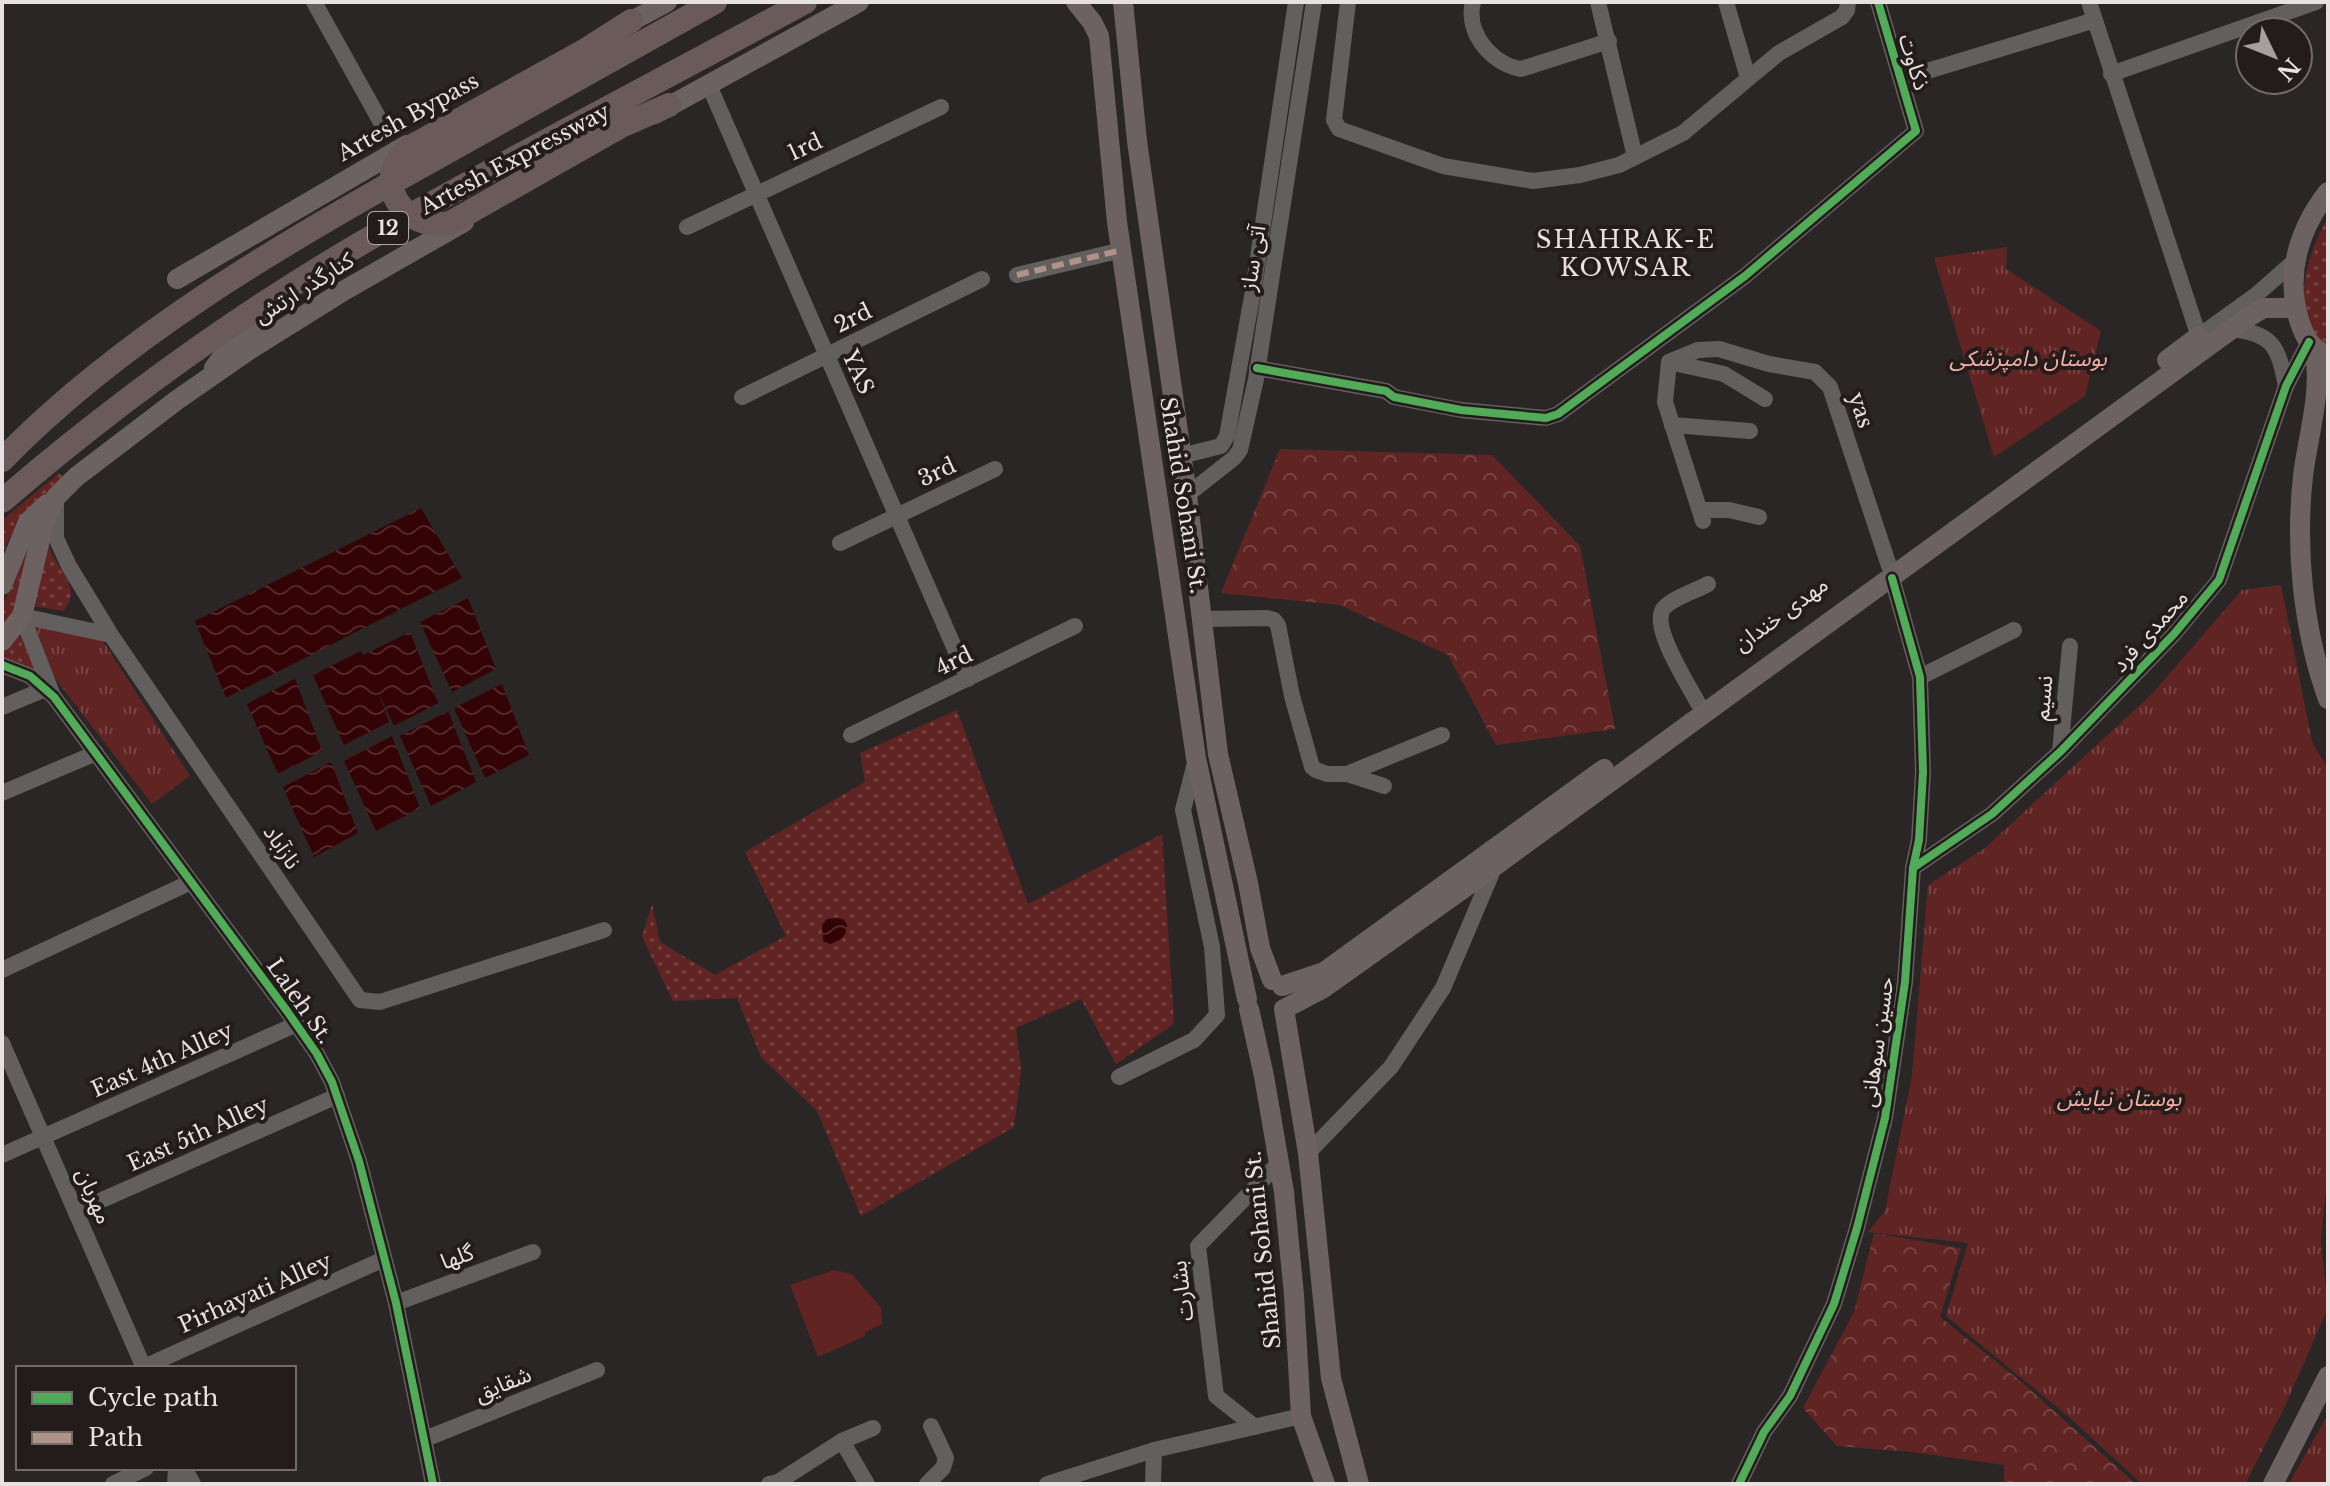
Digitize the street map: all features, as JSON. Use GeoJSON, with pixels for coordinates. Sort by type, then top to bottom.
{"type":"FeatureCollection","features":[{"type":"Feature","properties":{"kind":"highway","name":"Artesh Expressway"},"geometry":{"type":"LineString","coordinates":[[2,460],[87,384],[249,267],[383,187],[715,2]]}},
{"type":"Feature","properties":{"kind":"highway","name":"Artesh Expressway"},"geometry":{"type":"LineString","coordinates":[[2,501],[153,382],[311,275],[389,227],[805,2]]}},
{"type":"Feature","properties":{"kind":"highway"},"geometry":{"type":"LineString","coordinates":[[635,13],[584,51],[407,149],[392,168],[391,180],[398,203],[405,212],[425,224],[450,223],[621,126],[669,105]]}},
{"type":"Feature","properties":{"kind":"main road","name":"Artesh Bypass"},"geometry":{"type":"LineString","coordinates":[[212,273],[177,279],[635,13],[667,2]]}},
{"type":"Feature","properties":{"kind":"main road","name":"کنارگذر ارتش"},"geometry":{"type":"LineString","coordinates":[[2,641],[22,616],[39,536],[56,497],[116,445],[297,319],[389,264],[708,83],[859,2]]}},
{"type":"Feature","properties":{"kind":"main road","name":"Shahid Sohani St."},"geometry":{"type":"LineString","coordinates":[[1076,2],[1099,36],[1122,250],[1196,758],[1279,1163],[1291,1250],[1301,1416],[1325,1484]]}},
{"type":"Feature","properties":{"kind":"main road","name":"Shahid Sohani St."},"geometry":{"type":"LineString","coordinates":[[1123,2],[1137,141],[1187,495],[1218,754],[1260,948],[1277,983]]}},
{"type":"Feature","properties":{"kind":"main road"},"geometry":{"type":"LineString","coordinates":[[1109,141],[1137,141]]}},
{"type":"Feature","properties":{"kind":"main road"},"geometry":{"type":"LineString","coordinates":[[2328,192],[2305,228],[2293,278],[2295,308],[2317,349],[2318,374],[2303,479],[2301,546],[2306,611],[2328,699]]}},
{"type":"Feature","properties":{"kind":"main road"},"geometry":{"type":"LineString","coordinates":[[191,307],[229,247]]}},
{"type":"Feature","properties":{"kind":"main road"},"geometry":{"type":"LineString","coordinates":[[212,273],[249,267]]}},
{"type":"Feature","properties":{"kind":"main road"},"geometry":{"type":"LineString","coordinates":[[205,381],[239,335],[311,275]]}},
{"type":"Feature","properties":{"kind":"main road","name":"مهدی خندان"},"geometry":{"type":"LineString","coordinates":[[1284,1009],[1332,982],[2201,343],[2232,329],[2264,308],[2295,308]]}},
{"type":"Feature","properties":{"kind":"main road"},"geometry":{"type":"LineString","coordinates":[[2,585],[28,522],[56,497]]}},
{"type":"Feature","properties":{"kind":"main road","name":"مهدی خندان"},"geometry":{"type":"LineString","coordinates":[[1277,983],[1324,972],[1698,703],[1891,572]]}},
{"type":"Feature","properties":{"kind":"main road"},"geometry":{"type":"LineString","coordinates":[[1196,758],[1218,754]]}},
{"type":"Feature","properties":{"kind":"main road"},"geometry":{"type":"LineString","coordinates":[[1284,1009],[1275,1017],[1264,1019],[1248,1004],[1255,984],[1277,983],[1286,997],[1284,1009],[1308,1153],[1325,1294],[1331,1378],[1359,1484]]}},
{"type":"Feature","properties":{"kind":"main road"},"geometry":{"type":"LineString","coordinates":[[2273,1484],[2328,1376]]}},
{"type":"Feature","properties":{"kind":"street"},"geometry":{"type":"LineString","coordinates":[[314,2],[382,124]]}},
{"type":"Feature","properties":{"kind":"street","name":"آتی ساز"},"geometry":{"type":"LineString","coordinates":[[1187,495],[1240,450],[1257,374],[1262,293],[1296,2]]}},
{"type":"Feature","properties":{"kind":"street","name":"آتی ساز"},"geometry":{"type":"LineString","coordinates":[[1181,456],[1221,446],[1224,442],[1262,293],[1314,2]]}},
{"type":"Feature","properties":{"kind":"street"},"geometry":{"type":"LineString","coordinates":[[1348,2],[1334,120],[1339,129],[1443,166],[1533,181],[1580,175],[1619,165],[1683,133],[1779,53],[1842,17],[1848,2]]}},
{"type":"Feature","properties":{"kind":"street"},"geometry":{"type":"LineString","coordinates":[[1473,2],[1470,18],[1479,37],[1493,57],[1507,67],[1521,69],[1609,41]]}},
{"type":"Feature","properties":{"kind":"street"},"geometry":{"type":"LineString","coordinates":[[1598,2],[1635,157]]}},
{"type":"Feature","properties":{"kind":"street"},"geometry":{"type":"LineString","coordinates":[[1726,2],[1748,78]]}},
{"type":"Feature","properties":{"kind":"street","name":"ذکاوت"},"geometry":{"type":"LineString","coordinates":[[1257,374],[1382,400],[1394,397],[1461,410],[1546,418],[1558,414],[1745,276],[1916,131],[1878,2]]}},
{"type":"Feature","properties":{"kind":"street"},"geometry":{"type":"LineString","coordinates":[[2089,2],[2201,343]]}},
{"type":"Feature","properties":{"kind":"street"},"geometry":{"type":"LineString","coordinates":[[2111,74],[2316,2]]}},
{"type":"Feature","properties":{"kind":"street"},"geometry":{"type":"LineString","coordinates":[[1901,79],[2095,20]]}},
{"type":"Feature","properties":{"kind":"street","name":"YAS"},"geometry":{"type":"LineString","coordinates":[[708,83],[968,679]]}},
{"type":"Feature","properties":{"kind":"street","name":"1rd"},"geometry":{"type":"LineString","coordinates":[[687,227],[941,107]]}},
{"type":"Feature","properties":{"kind":"street"},"geometry":{"type":"LineString","coordinates":[[1017,275],[1122,250]]}},
{"type":"Feature","properties":{"kind":"street","name":"مهدی خندان"},"geometry":{"type":"LineString","coordinates":[[2201,343],[2296,260]]}},
{"type":"Feature","properties":{"kind":"street","name":"2rd"},"geometry":{"type":"LineString","coordinates":[[742,397],[982,279]]}},
{"type":"Feature","properties":{"kind":"street"},"geometry":{"type":"LineString","coordinates":[[2232,329],[2253,331],[2275,346],[2286,386]]}},
{"type":"Feature","properties":{"kind":"street","name":"yas"},"geometry":{"type":"LineString","coordinates":[[1669,362],[1698,350],[1719,349],[1821,376],[1830,387],[1891,572]]}},
{"type":"Feature","properties":{"kind":"street","name":"محمدی فرد"},"geometry":{"type":"LineString","coordinates":[[1913,868],[1992,814],[2060,752],[2174,634],[2219,580],[2286,386],[2317,349]]}},
{"type":"Feature","properties":{"kind":"street"},"geometry":{"type":"LineString","coordinates":[[1759,517],[1729,510],[1702,516],[1665,402],[1669,362],[1724,374],[1765,399]]}},
{"type":"Feature","properties":{"kind":"street"},"geometry":{"type":"LineString","coordinates":[[1672,425],[1750,431]]}},
{"type":"Feature","properties":{"kind":"street","name":"3rd"},"geometry":{"type":"LineString","coordinates":[[840,543],[995,469]]}},
{"type":"Feature","properties":{"kind":"street","name":"نازآباد"},"geometry":{"type":"LineString","coordinates":[[56,497],[55,527],[59,547],[111,635],[360,1000],[380,1002],[604,930]]}},
{"type":"Feature","properties":{"kind":"street","name":"حسین سوهانی"},"geometry":{"type":"LineString","coordinates":[[1739,1484],[1764,1432],[1790,1396],[1834,1304],[1885,1118],[1905,982],[1923,772],[1920,677],[1891,572]]}},
{"type":"Feature","properties":{"kind":"street"},"geometry":{"type":"LineString","coordinates":[[1698,703],[1664,640],[1661,617],[1667,605],[1708,584]]}},
{"type":"Feature","properties":{"kind":"street"},"geometry":{"type":"LineString","coordinates":[[22,616],[111,635]]}},
{"type":"Feature","properties":{"kind":"street","name":"Laleh St."},"geometry":{"type":"LineString","coordinates":[[22,616],[50,693]]}},
{"type":"Feature","properties":{"kind":"street"},"geometry":{"type":"LineString","coordinates":[[1203,619],[1274,620],[1278,625],[1292,696],[1312,767],[1327,774],[1347,774],[1384,786]]}},
{"type":"Feature","properties":{"kind":"street","name":"4rd"},"geometry":{"type":"LineString","coordinates":[[851,735],[1075,626]]}},
{"type":"Feature","properties":{"kind":"street"},"geometry":{"type":"LineString","coordinates":[[1920,677],[2014,630]]}},
{"type":"Feature","properties":{"kind":"street","name":"نسیم"},"geometry":{"type":"LineString","coordinates":[[2060,752],[2070,646]]}},
{"type":"Feature","properties":{"kind":"street","name":"Laleh St."},"geometry":{"type":"LineString","coordinates":[[2,665],[19,670],[50,693],[317,1054],[337,1096],[359,1161],[396,1303],[433,1484]]}},
{"type":"Feature","properties":{"kind":"street"},"geometry":{"type":"LineString","coordinates":[[2,707],[50,693]]}},
{"type":"Feature","properties":{"kind":"street"},"geometry":{"type":"LineString","coordinates":[[1347,774],[1442,735]]}},
{"type":"Feature","properties":{"kind":"street"},"geometry":{"type":"LineString","coordinates":[[2,793],[96,753]]}},
{"type":"Feature","properties":{"kind":"street"},"geometry":{"type":"LineString","coordinates":[[1119,1077],[1194,1040],[1217,1015],[1212,947],[1183,810],[1196,758]]}},
{"type":"Feature","properties":{"kind":"street"},"geometry":{"type":"LineString","coordinates":[[1308,1153],[1391,1067],[1443,988],[1491,875]]}},
{"type":"Feature","properties":{"kind":"street"},"geometry":{"type":"LineString","coordinates":[[2,970],[191,882]]}},
{"type":"Feature","properties":{"kind":"street","name":"East 4th Alley"},"geometry":{"type":"LineString","coordinates":[[2,1155],[297,1024]]}},
{"type":"Feature","properties":{"kind":"street","name":"مهربان"},"geometry":{"type":"LineString","coordinates":[[2,1043],[144,1366]]}},
{"type":"Feature","properties":{"kind":"street","name":"East 5th Alley"},"geometry":{"type":"LineString","coordinates":[[77,1211],[337,1096]]}},
{"type":"Feature","properties":{"kind":"street","name":"بشارت"},"geometry":{"type":"LineString","coordinates":[[1255,1427],[1216,1396],[1198,1246],[1279,1163]]}},
{"type":"Feature","properties":{"kind":"street","name":"گلها"},"geometry":{"type":"LineString","coordinates":[[396,1303],[533,1252]]}},
{"type":"Feature","properties":{"kind":"street","name":"Pirhayati Alley"},"geometry":{"type":"LineString","coordinates":[[146,1366],[384,1259]]}},
{"type":"Feature","properties":{"kind":"street","name":"شقایق"},"geometry":{"type":"LineString","coordinates":[[425,1439],[597,1370]]}},
{"type":"Feature","properties":{"kind":"street"},"geometry":{"type":"LineString","coordinates":[[1047,1484],[1154,1450],[1301,1416]]}},
{"type":"Feature","properties":{"kind":"street"},"geometry":{"type":"LineString","coordinates":[[927,1484],[943,1468],[946,1458],[931,1426]]}},
{"type":"Feature","properties":{"kind":"street"},"geometry":{"type":"LineString","coordinates":[[775,1483],[842,1441],[873,1428]]}},
{"type":"Feature","properties":{"kind":"street"},"geometry":{"type":"LineString","coordinates":[[842,1441],[867,1484]]}},
{"type":"Feature","properties":{"kind":"street"},"geometry":{"type":"LineString","coordinates":[[1153,1484],[1154,1450]]}},
{"type":"Feature","properties":{"kind":"street"},"geometry":{"type":"LineString","coordinates":[[113,1484],[142,1470]]}},
{"type":"Feature","properties":{"kind":"green space"},"geometry":{"type":"Polygon","coordinates":[[[2328,217],[2328,348],[2315,334],[2308,319],[2304,285],[2313,249],[2328,217]]]}},
{"type":"Feature","properties":{"kind":"green space","name":"بوستان دامپزشکی"},"geometry":{"type":"Polygon","coordinates":[[[2007,247],[2006,269],[2101,331],[2085,396],[1994,457],[1934,258],[2007,247]]]}},
{"type":"Feature","properties":{"kind":"green space"},"geometry":{"type":"Polygon","coordinates":[[[1280,449],[1492,455],[1580,546],[1615,729],[1496,745],[1448,655],[1340,605],[1221,593],[1280,449]]]}},
{"type":"Feature","properties":{"kind":"green space"},"geometry":{"type":"Polygon","coordinates":[[[59,473],[65,480],[28,513],[14,531],[2,555],[2,520],[59,473]]]}},
{"type":"Feature","properties":{"kind":"green space"},"geometry":{"type":"Polygon","coordinates":[[[34,525],[20,593],[2,629],[2,606],[34,525]]]}},
{"type":"Feature","properties":{"kind":"green space"},"geometry":{"type":"Polygon","coordinates":[[[48,541],[50,551],[70,585],[69,602],[63,611],[33,606],[48,541]]]}},
{"type":"Feature","properties":{"kind":"green space","name":"بوستان نیایش"},"geometry":{"type":"Polygon","coordinates":[[[2281,585],[2312,742],[2328,768],[2328,1165],[2321,1242],[2328,1308],[2284,1408],[2245,1484],[2142,1484],[2070,1418],[1946,1316],[1968,1243],[1868,1232],[1885,1211],[1912,1076],[1928,885],[1985,848],[2152,694],[2242,590],[2281,585]]]}},
{"type":"Feature","properties":{"kind":"green space"},"geometry":{"type":"Polygon","coordinates":[[[34,625],[99,635],[190,776],[152,804],[57,681],[41,654],[34,625]]]}},
{"type":"Feature","properties":{"kind":"green space"},"geometry":{"type":"Polygon","coordinates":[[[21,628],[45,684],[2,659],[2,649],[21,628]]]}},
{"type":"Feature","properties":{"kind":"green space"},"geometry":{"type":"Polygon","coordinates":[[[957,710],[1028,904],[1162,834],[1174,1024],[1116,1064],[1081,999],[1016,1028],[1021,1070],[1014,1127],[861,1216],[817,1111],[761,1057],[737,998],[673,1001],[642,937],[652,904],[660,942],[715,975],[786,936],[745,852],[865,782],[860,753],[957,710]]]}},
{"type":"Feature","properties":{"kind":"green space"},"geometry":{"type":"Polygon","coordinates":[[[1874,1233],[1961,1248],[1940,1317],[2024,1384],[2136,1484],[2004,1484],[2004,1465],[1912,1452],[1837,1446],[1803,1408],[1854,1312],[1874,1233]]]}},
{"type":"Feature","properties":{"kind":"green space"},"geometry":{"type":"Polygon","coordinates":[[[834,1270],[852,1274],[881,1308],[882,1324],[865,1332],[865,1336],[818,1357],[790,1285],[834,1270]]]}},
{"type":"Feature","properties":{"kind":"green space"},"geometry":{"type":"Polygon","coordinates":[[[2328,1414],[2328,1484],[2289,1484],[2328,1414]]]}},
{"type":"Feature","properties":{"kind":"water"},"geometry":{"type":"Polygon","coordinates":[[[421,508],[462,578],[226,698],[195,621],[421,508]]]}},
{"type":"Feature","properties":{"kind":"water"},"geometry":{"type":"Polygon","coordinates":[[[468,598],[496,669],[452,692],[420,622],[468,598]]]}},
{"type":"Feature","properties":{"kind":"water"},"geometry":{"type":"Polygon","coordinates":[[[410,632],[438,703],[394,726],[378,692],[389,722],[344,745],[313,675],[361,651],[363,655],[410,632]]]}},
{"type":"Feature","properties":{"kind":"water"},"geometry":{"type":"Polygon","coordinates":[[[295,679],[322,751],[278,774],[247,704],[295,679]]]}},
{"type":"Feature","properties":{"kind":"water"},"geometry":{"type":"Polygon","coordinates":[[[502,684],[529,755],[485,778],[454,708],[502,684]]]}},
{"type":"Feature","properties":{"kind":"water"},"geometry":{"type":"Polygon","coordinates":[[[448,711],[476,782],[431,806],[400,736],[448,711]]]}},
{"type":"Feature","properties":{"kind":"water"},"geometry":{"type":"Polygon","coordinates":[[[392,736],[420,808],[376,831],[344,761],[392,736]]]}},
{"type":"Feature","properties":{"kind":"water"},"geometry":{"type":"Polygon","coordinates":[[[331,762],[358,833],[314,857],[283,787],[331,762]]]}},
{"type":"Feature","properties":{"kind":"water"},"geometry":{"type":"Polygon","coordinates":[[[837,918],[847,924],[844,935],[830,944],[823,941],[822,925],[827,919],[837,918]]]}},
{"type":"Feature","properties":{"kind":"marked path"},"geometry":{"type":"LineString","coordinates":[[1017,275],[1122,250]]}},
{"type":"Feature","properties":{"kind":"cycle path"},"geometry":{"type":"LineString","coordinates":[[1257,368],[1386,391],[1394,397],[1461,410],[1546,418],[1558,414],[1745,276],[1916,131],[1878,2]]}},
{"type":"Feature","properties":{"kind":"cycle path"},"geometry":{"type":"LineString","coordinates":[[1913,868],[1992,814],[2060,752],[2174,634],[2219,580],[2286,386],[2309,342]]}},
{"type":"Feature","properties":{"kind":"cycle path"},"geometry":{"type":"LineString","coordinates":[[1739,1484],[1764,1432],[1790,1396],[1834,1304],[1885,1118],[1905,982],[1923,772],[1920,677],[1892,578]]}},
{"type":"Feature","properties":{"kind":"cycle path"},"geometry":{"type":"LineString","coordinates":[[2,665],[30,676],[54,697],[287,1011],[332,1082],[359,1161],[396,1303],[433,1484]]}},
{"type":"Feature","properties":{"kind":"district","name":"SHAHRAK-E KOWSAR"},"geometry":{"type":"Point","coordinates":[1626,253]}}]}
